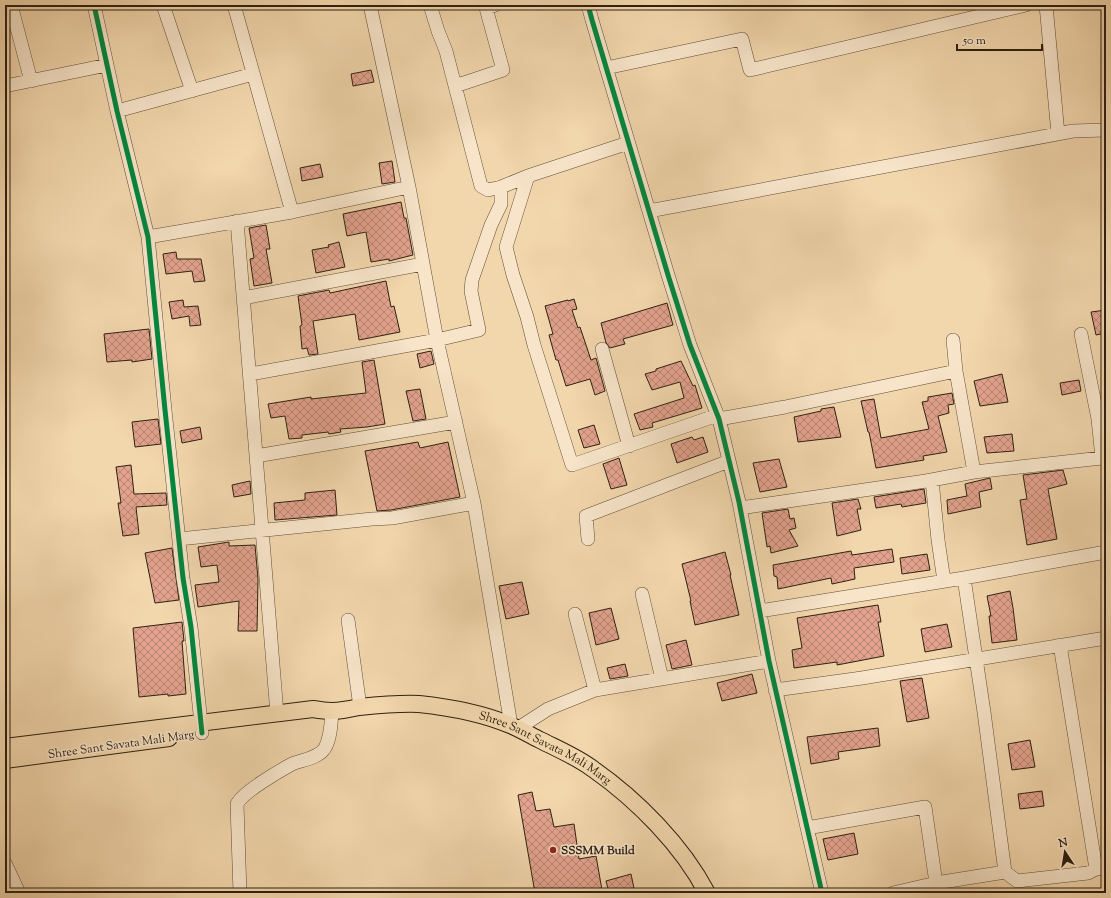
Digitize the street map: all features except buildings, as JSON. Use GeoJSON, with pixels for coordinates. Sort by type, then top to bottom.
{"type":"FeatureCollection","features":[{"type":"Feature","properties":{"kind":"main road","name":"Shree Sant Savata Mali Marg"},"geometry":{"type":"LineString","coordinates":[[5,747],[315,718],[332,711],[360,707],[402,704],[425,705],[466,712],[514,727],[592,768],[615,785],[638,806],[678,849],[700,881],[706,893]]}},
{"type":"Feature","properties":{"kind":"main road","name":"Shree Sant Savata Mali Marg"},"geometry":{"type":"LineString","coordinates":[[5,760],[277,714],[314,709],[332,711]]}},
{"type":"Feature","properties":{"kind":"street"},"geometry":{"type":"LineString","coordinates":[[11,5],[31,81]]}},
{"type":"Feature","properties":{"kind":"street"},"geometry":{"type":"LineString","coordinates":[[94,5],[117,111],[148,237],[179,539],[192,635],[201,728]]}},
{"type":"Feature","properties":{"kind":"street"},"geometry":{"type":"LineString","coordinates":[[234,5],[292,212]]}},
{"type":"Feature","properties":{"kind":"street"},"geometry":{"type":"LineString","coordinates":[[370,5],[409,187],[438,340],[474,503],[514,727],[548,709],[595,690],[769,661]]}},
{"type":"Feature","properties":{"kind":"street"},"geometry":{"type":"LineString","coordinates":[[430,5],[446,51],[481,186],[488,190],[501,187],[528,176],[628,143]]}},
{"type":"Feature","properties":{"kind":"street"},"geometry":{"type":"LineString","coordinates":[[455,86],[503,70],[486,8],[495,5]]}},
{"type":"Feature","properties":{"kind":"street"},"geometry":{"type":"LineString","coordinates":[[588,5],[628,143],[690,346],[719,417],[740,508],[775,690],[822,893]]}},
{"type":"Feature","properties":{"kind":"street"},"geometry":{"type":"LineString","coordinates":[[606,68],[742,39],[750,70],[1026,5]]}},
{"type":"Feature","properties":{"kind":"street"},"geometry":{"type":"LineString","coordinates":[[1046,5],[1058,134]]}},
{"type":"Feature","properties":{"kind":"street"},"geometry":{"type":"LineString","coordinates":[[164,8],[192,91]]}},
{"type":"Feature","properties":{"kind":"street"},"geometry":{"type":"LineString","coordinates":[[5,86],[107,65]]}},
{"type":"Feature","properties":{"kind":"street"},"geometry":{"type":"LineString","coordinates":[[117,111],[253,74]]}},
{"type":"Feature","properties":{"kind":"street"},"geometry":{"type":"LineString","coordinates":[[649,211],[1073,131],[1106,130]]}},
{"type":"Feature","properties":{"kind":"street"},"geometry":{"type":"LineString","coordinates":[[528,176],[506,247],[534,345],[572,465],[719,417],[785,407],[956,370]]}},
{"type":"Feature","properties":{"kind":"street"},"geometry":{"type":"LineString","coordinates":[[148,237],[292,212],[409,187]]}},
{"type":"Feature","properties":{"kind":"street"},"geometry":{"type":"LineString","coordinates":[[250,374],[438,340],[479,330],[470,290],[491,225],[500,204],[501,187]]}},
{"type":"Feature","properties":{"kind":"street"},"geometry":{"type":"LineString","coordinates":[[237,221],[277,714]]}},
{"type":"Feature","properties":{"kind":"street"},"geometry":{"type":"LineString","coordinates":[[243,298],[423,264]]}},
{"type":"Feature","properties":{"kind":"street"},"geometry":{"type":"LineString","coordinates":[[740,508],[932,480],[974,472],[1104,457],[1081,334]]}},
{"type":"Feature","properties":{"kind":"street"},"geometry":{"type":"LineString","coordinates":[[953,340],[956,370],[974,472]]}},
{"type":"Feature","properties":{"kind":"street"},"geometry":{"type":"LineString","coordinates":[[602,348],[629,446]]}},
{"type":"Feature","properties":{"kind":"street"},"geometry":{"type":"LineString","coordinates":[[256,456],[456,422]]}},
{"type":"Feature","properties":{"kind":"street"},"geometry":{"type":"LineString","coordinates":[[588,539],[586,516],[729,461]]}},
{"type":"Feature","properties":{"kind":"street"},"geometry":{"type":"LineString","coordinates":[[932,480],[944,581]]}},
{"type":"Feature","properties":{"kind":"street"},"geometry":{"type":"LineString","coordinates":[[179,539],[392,518],[474,503]]}},
{"type":"Feature","properties":{"kind":"street"},"geometry":{"type":"LineString","coordinates":[[760,611],[964,578],[1106,552]]}},
{"type":"Feature","properties":{"kind":"street"},"geometry":{"type":"LineString","coordinates":[[964,578],[984,712],[1005,872],[1018,887],[1101,869],[1060,645]]}},
{"type":"Feature","properties":{"kind":"street"},"geometry":{"type":"LineString","coordinates":[[642,594],[662,679]]}},
{"type":"Feature","properties":{"kind":"street"},"geometry":{"type":"LineString","coordinates":[[575,614],[595,690]]}},
{"type":"Feature","properties":{"kind":"street"},"geometry":{"type":"LineString","coordinates":[[348,620],[360,707]]}},
{"type":"Feature","properties":{"kind":"street"},"geometry":{"type":"LineString","coordinates":[[775,690],[862,678],[1106,638]]}},
{"type":"Feature","properties":{"kind":"street"},"geometry":{"type":"LineString","coordinates":[[240,893],[237,804],[242,797],[272,776],[293,764],[316,756],[325,749],[329,737],[332,711]]}},
{"type":"Feature","properties":{"kind":"street"},"geometry":{"type":"LineString","coordinates":[[807,828],[925,807],[936,883]]}},
{"type":"Feature","properties":{"kind":"street"},"geometry":{"type":"LineString","coordinates":[[5,863],[19,893]]}},
{"type":"Feature","properties":{"kind":"street"},"geometry":{"type":"LineString","coordinates":[[893,893],[936,883],[1005,872]]}},
{"type":"Feature","properties":{"kind":"cycle path"},"geometry":{"type":"LineString","coordinates":[[94,5],[117,111],[148,237],[183,578],[191,627],[202,733]]}},
{"type":"Feature","properties":{"kind":"cycle path"},"geometry":{"type":"LineString","coordinates":[[588,5],[690,345],[719,419],[739,502],[769,661],[822,893]]}},
{"type":"Feature","properties":{"kind":"place","name":"SSSMM Build"},"geometry":{"type":"Point","coordinates":[553,850]}}]}
